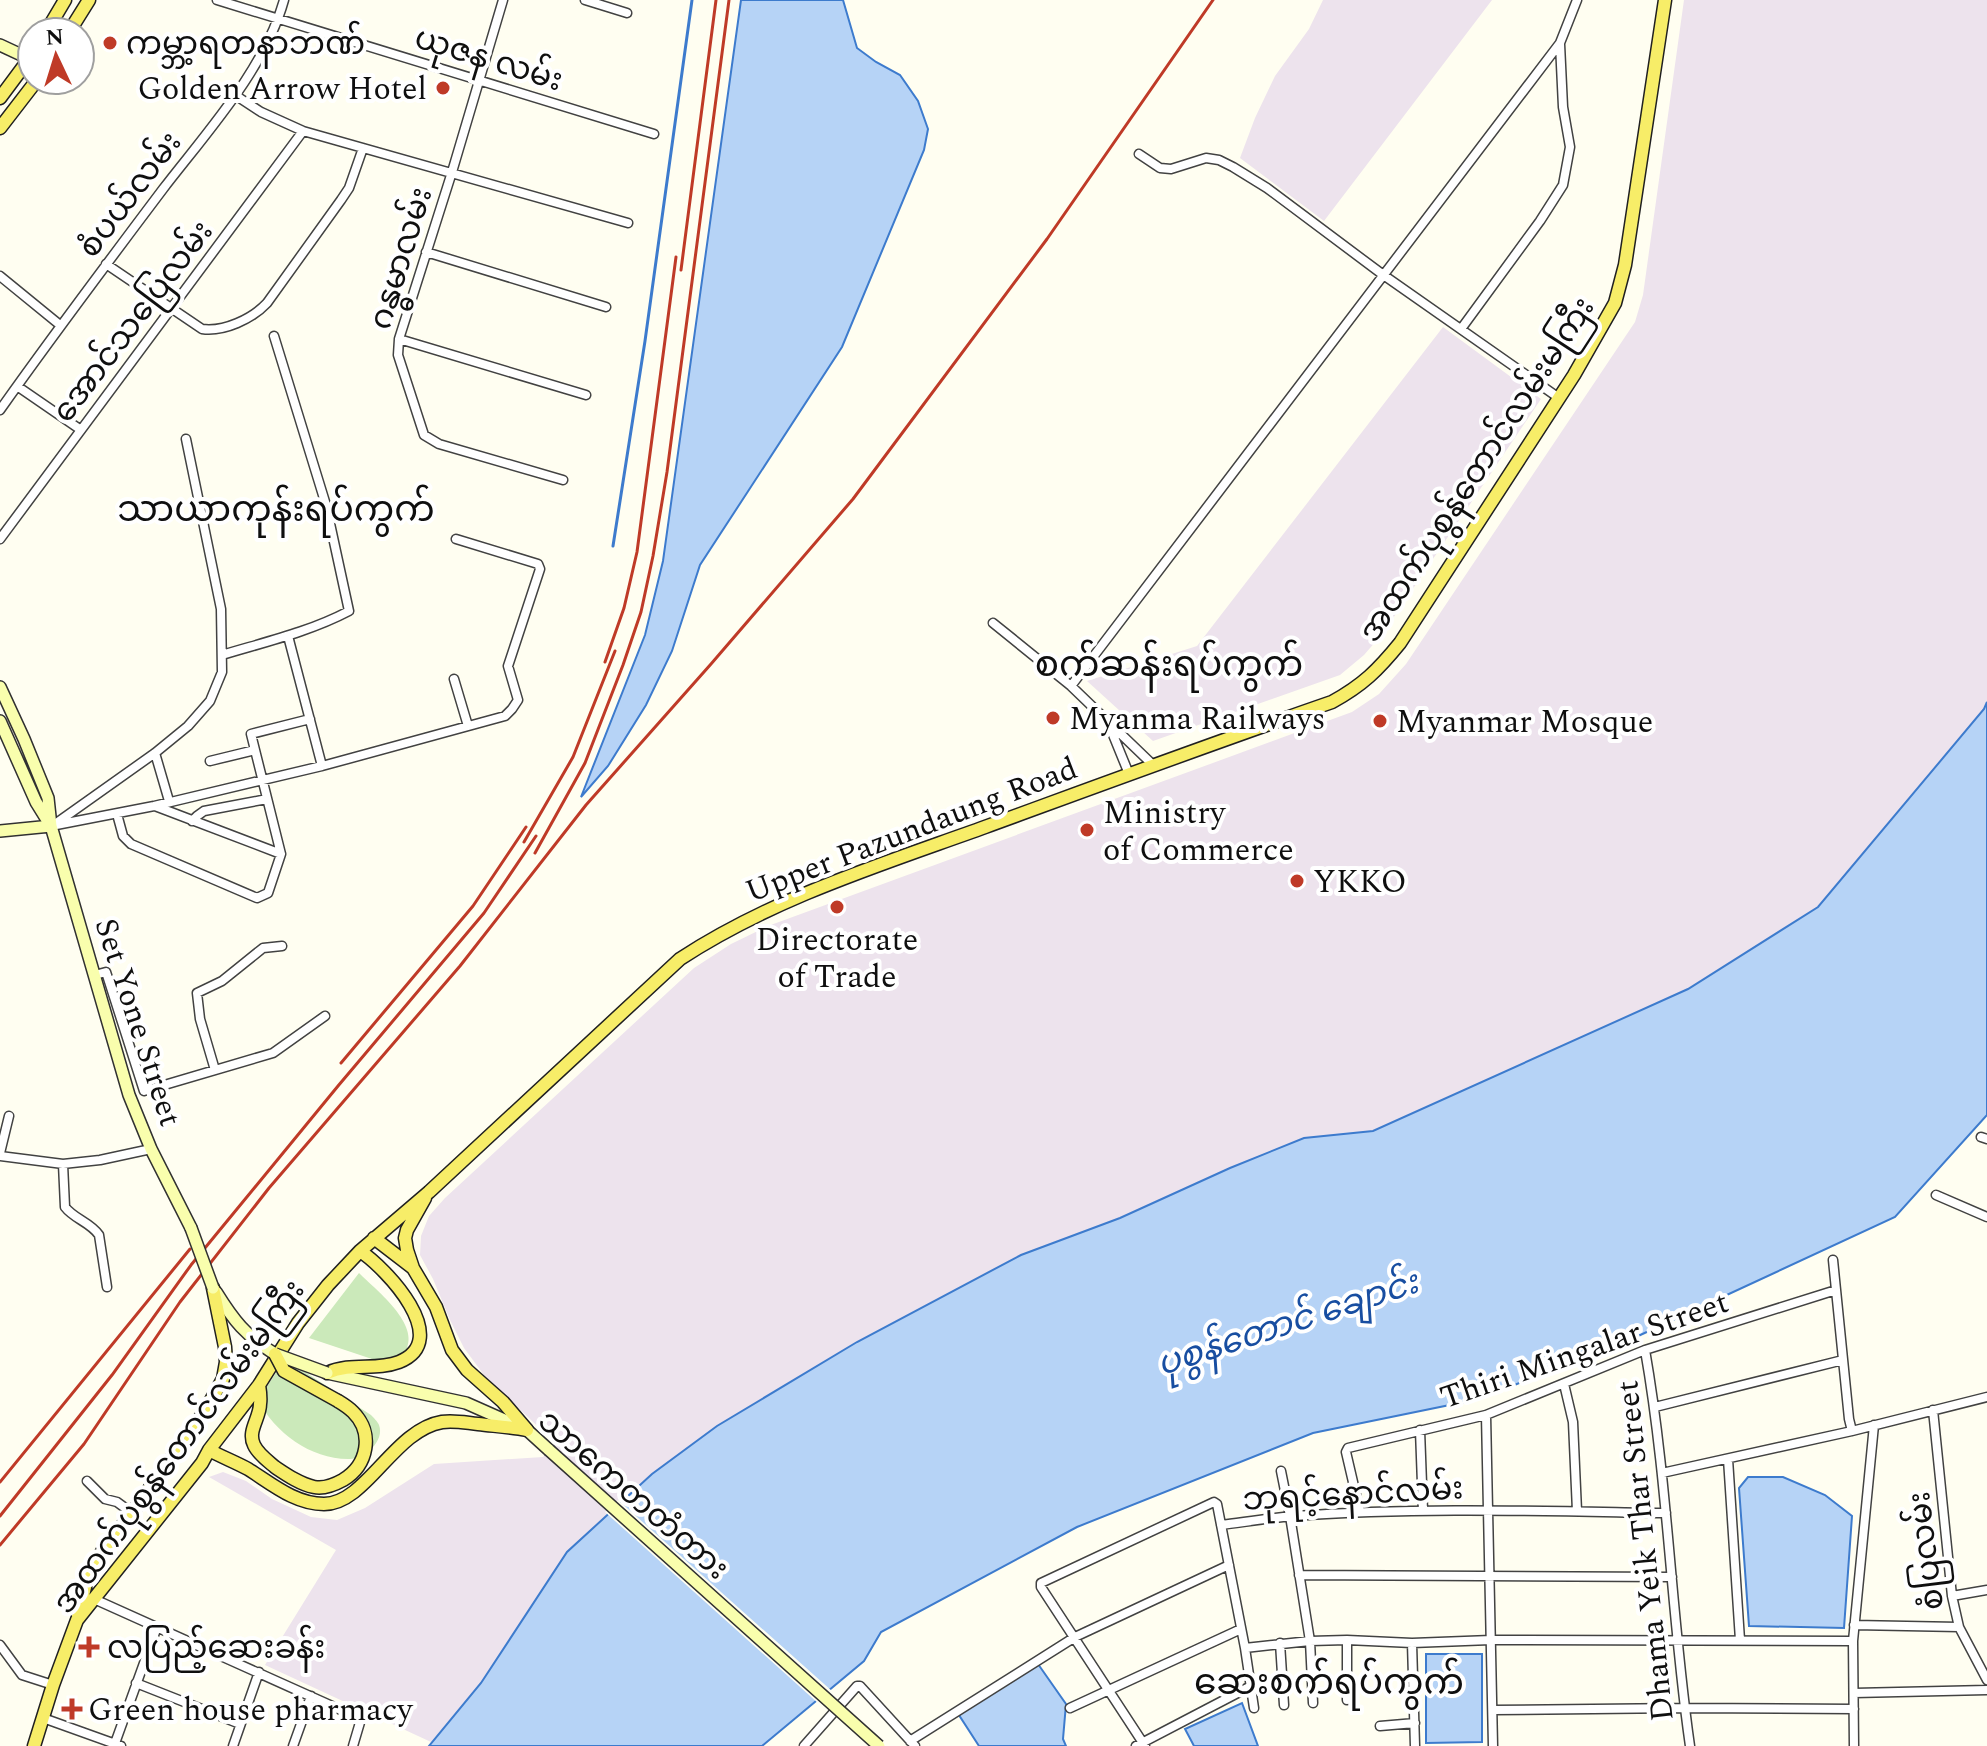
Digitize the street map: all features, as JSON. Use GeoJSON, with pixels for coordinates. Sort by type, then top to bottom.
{"type":"FeatureCollection","features":[{"type":"Feature","properties":{"kind":"main road","name":"အထက်ပုစွန်တောင်လမ်းမကြီး"},"geometry":{"type":"LineString","coordinates":[[1332,702],[1355,689],[1400,643],[1574,375],[1615,303],[1625,265],[1664,2]]}},
{"type":"Feature","properties":{"kind":"main road"},"geometry":{"type":"LineString","coordinates":[[0,98],[16,77]]}},
{"type":"Feature","properties":{"kind":"main road"},"geometry":{"type":"LineString","coordinates":[[0,128],[25,96]]}},
{"type":"Feature","properties":{"kind":"main road"},"geometry":{"type":"LineString","coordinates":[[0,687],[48,798],[51,826]]}},
{"type":"Feature","properties":{"kind":"main road","name":"Upper Pazundaung Road"},"geometry":{"type":"LineString","coordinates":[[374,1238],[429,1192],[680,959],[715,936],[839,879],[1332,702]]}},
{"type":"Feature","properties":{"kind":"main road"},"geometry":{"type":"LineString","coordinates":[[0,721],[36,802],[51,826]]}},
{"type":"Feature","properties":{"kind":"main road"},"geometry":{"type":"LineString","coordinates":[[0,831],[51,826]]}},
{"type":"Feature","properties":{"kind":"main road","name":"Set Yone Street"},"geometry":{"type":"LineString","coordinates":[[51,826],[129,1095],[151,1149],[191,1228]]}},
{"type":"Feature","properties":{"kind":"main road"},"geometry":{"type":"LineString","coordinates":[[429,1192],[405,1238],[413,1268],[436,1307],[452,1350],[467,1370],[503,1402],[527,1430]]}},
{"type":"Feature","properties":{"kind":"main road","name":"သာကေတတံတား"},"geometry":{"type":"LineString","coordinates":[[191,1228],[213,1288],[249,1337],[275,1354],[327,1373],[466,1403],[527,1430],[879,1746]]}},
{"type":"Feature","properties":{"kind":"main road","name":"အထက်ပုစွန်တောင်လမ်းမကြီး"},"geometry":{"type":"LineString","coordinates":[[34,1746],[77,1620],[197,1469],[259,1385],[298,1323],[328,1285],[374,1238]]}},
{"type":"Feature","properties":{"kind":"main road"},"geometry":{"type":"LineString","coordinates":[[374,1238],[413,1268]]}},
{"type":"Feature","properties":{"kind":"main road"},"geometry":{"type":"LineString","coordinates":[[327,1373],[349,1366],[397,1363],[417,1345],[419,1334],[411,1305],[389,1275],[360,1251]]}},
{"type":"Feature","properties":{"kind":"main road"},"geometry":{"type":"LineString","coordinates":[[77,1620],[86,1583],[103,1550],[205,1411],[223,1379],[225,1347],[213,1288]]}},
{"type":"Feature","properties":{"kind":"main road"},"geometry":{"type":"LineString","coordinates":[[259,1385],[260,1406],[252,1428],[253,1444],[265,1459],[295,1480],[313,1487],[325,1487],[347,1478],[360,1464],[367,1445],[360,1421],[354,1413],[284,1371],[275,1354]]}},
{"type":"Feature","properties":{"kind":"main road"},"geometry":{"type":"LineString","coordinates":[[209,1450],[300,1500],[326,1504],[351,1494],[406,1439],[424,1428],[442,1422],[527,1430]]}},
{"type":"Feature","properties":{"kind":"street","name":"ယုဇန လမ်း"},"geometry":{"type":"LineString","coordinates":[[217,0],[654,134]]}},
{"type":"Feature","properties":{"kind":"street","name":"စံပယ်လမ်း"},"geometry":{"type":"LineString","coordinates":[[0,410],[60,325],[235,95],[258,60],[279,19],[284,0]]}},
{"type":"Feature","properties":{"kind":"street","name":"ဂန္ဓမာလမ်း"},"geometry":{"type":"LineString","coordinates":[[503,0],[399,339],[398,355],[424,435],[431,441],[563,480]]}},
{"type":"Feature","properties":{"kind":"street"},"geometry":{"type":"LineString","coordinates":[[585,0],[627,13]]}},
{"type":"Feature","properties":{"kind":"street"},"geometry":{"type":"LineString","coordinates":[[1071,686],[1560,43],[1577,0]]}},
{"type":"Feature","properties":{"kind":"street"},"geometry":{"type":"LineString","coordinates":[[1461,329],[1563,185],[1570,147],[1563,107],[1560,43]]}},
{"type":"Feature","properties":{"kind":"street"},"geometry":{"type":"LineString","coordinates":[[235,95],[261,112],[303,131],[628,223]]}},
{"type":"Feature","properties":{"kind":"street","name":"အောင်သပြေလမ်း"},"geometry":{"type":"LineString","coordinates":[[0,539],[303,131]]}},
{"type":"Feature","properties":{"kind":"street"},"geometry":{"type":"LineString","coordinates":[[106,264],[202,329],[230,325],[256,314],[349,188],[363,148]]}},
{"type":"Feature","properties":{"kind":"street"},"geometry":{"type":"LineString","coordinates":[[1139,154],[1160,168],[1171,169],[1206,158],[1233,167],[1267,188],[1382,274],[1559,398]]}},
{"type":"Feature","properties":{"kind":"street"},"geometry":{"type":"LineString","coordinates":[[426,252],[606,307]]}},
{"type":"Feature","properties":{"kind":"street"},"geometry":{"type":"LineString","coordinates":[[1,280],[60,325]]}},
{"type":"Feature","properties":{"kind":"street"},"geometry":{"type":"LineString","coordinates":[[222,655],[288,636],[349,611],[326,505],[274,336]]}},
{"type":"Feature","properties":{"kind":"street"},"geometry":{"type":"LineString","coordinates":[[399,339],[586,395]]}},
{"type":"Feature","properties":{"kind":"street"},"geometry":{"type":"LineString","coordinates":[[17,386],[81,430]]}},
{"type":"Feature","properties":{"kind":"street"},"geometry":{"type":"LineString","coordinates":[[51,826],[188,726],[210,701],[222,672],[221,609],[186,439]]}},
{"type":"Feature","properties":{"kind":"street"},"geometry":{"type":"LineString","coordinates":[[51,826],[154,806],[322,766],[505,716],[518,700],[508,666],[540,569],[538,564],[456,539]]}},
{"type":"Feature","properties":{"kind":"street"},"geometry":{"type":"LineString","coordinates":[[993,623],[1071,686],[1153,765]]}},
{"type":"Feature","properties":{"kind":"street"},"geometry":{"type":"LineString","coordinates":[[288,636],[322,766]]}},
{"type":"Feature","properties":{"kind":"street"},"geometry":{"type":"LineString","coordinates":[[454,679],[468,726]]}},
{"type":"Feature","properties":{"kind":"street"},"geometry":{"type":"LineString","coordinates":[[117,814],[126,842],[257,898],[268,893],[281,854],[251,737],[253,733],[310,719]]}},
{"type":"Feature","properties":{"kind":"street"},"geometry":{"type":"LineString","coordinates":[[1107,720],[1129,774]]}},
{"type":"Feature","properties":{"kind":"street"},"geometry":{"type":"LineString","coordinates":[[210,761],[255,750]]}},
{"type":"Feature","properties":{"kind":"street"},"geometry":{"type":"LineString","coordinates":[[155,753],[169,801]]}},
{"type":"Feature","properties":{"kind":"street"},"geometry":{"type":"LineString","coordinates":[[192,821],[204,811],[267,799]]}},
{"type":"Feature","properties":{"kind":"street"},"geometry":{"type":"LineString","coordinates":[[154,806],[281,854]]}},
{"type":"Feature","properties":{"kind":"street"},"geometry":{"type":"LineString","coordinates":[[215,1070],[200,1019],[197,993],[222,981],[263,948],[282,946]]}},
{"type":"Feature","properties":{"kind":"street"},"geometry":{"type":"LineString","coordinates":[[95,975],[106,972],[144,1091],[273,1053],[325,1016]]}},
{"type":"Feature","properties":{"kind":"street"},"geometry":{"type":"LineString","coordinates":[[9,1116],[0,1155],[63,1164],[151,1149]]}},
{"type":"Feature","properties":{"kind":"street"},"geometry":{"type":"LineString","coordinates":[[63,1164],[65,1207],[99,1235],[107,1287]]}},
{"type":"Feature","properties":{"kind":"street"},"geometry":{"type":"LineString","coordinates":[[1936,1195],[1987,1217]]}},
{"type":"Feature","properties":{"kind":"street"},"geometry":{"type":"LineString","coordinates":[[1833,1260],[1852,1431]]}},
{"type":"Feature","properties":{"kind":"street","name":"Thiri Mingalar Street"},"geometry":{"type":"LineString","coordinates":[[1360,1512],[1346,1450],[1486,1415],[1645,1350],[1836,1290]]}},
{"type":"Feature","properties":{"kind":"street","name":"Dhama Yeik Thar Street"},"geometry":{"type":"LineString","coordinates":[[1645,1350],[1655,1407],[1690,1746]]}},
{"type":"Feature","properties":{"kind":"street"},"geometry":{"type":"LineString","coordinates":[[1655,1407],[1843,1360]]}},
{"type":"Feature","properties":{"kind":"street"},"geometry":{"type":"LineString","coordinates":[[1564,1384],[1573,1422],[1577,1511]]}},
{"type":"Feature","properties":{"kind":"street"},"geometry":{"type":"LineString","coordinates":[[1662,1473],[1987,1397]]}},
{"type":"Feature","properties":{"kind":"street","name":"စံပြလမ်း"},"geometry":{"type":"LineString","coordinates":[[1933,1410],[1952,1596],[1959,1627],[1987,1680]]}},
{"type":"Feature","properties":{"kind":"street"},"geometry":{"type":"LineString","coordinates":[[1486,1415],[1493,1746]]}},
{"type":"Feature","properties":{"kind":"street"},"geometry":{"type":"LineString","coordinates":[[1854,1746],[1853,1641],[1874,1425]]}},
{"type":"Feature","properties":{"kind":"street"},"geometry":{"type":"LineString","coordinates":[[1420,1430],[1423,1511]]}},
{"type":"Feature","properties":{"kind":"street"},"geometry":{"type":"LineString","coordinates":[[1728,1459],[1740,1640]]}},
{"type":"Feature","properties":{"kind":"street"},"geometry":{"type":"LineString","coordinates":[[1281,1471],[1310,1641],[1313,1703]]}},
{"type":"Feature","properties":{"kind":"street"},"geometry":{"type":"LineString","coordinates":[[87,1481],[105,1499],[117,1502],[132,1513]]}},
{"type":"Feature","properties":{"kind":"street"},"geometry":{"type":"LineString","coordinates":[[1251,1686],[1141,1745],[1041,1583],[1215,1502],[1245,1648],[1251,1686],[1254,1708]]}},
{"type":"Feature","properties":{"kind":"street","name":"ဘုရင့်နောင်လမ်း"},"geometry":{"type":"LineString","coordinates":[[1221,1525],[1290,1516],[1360,1512],[1488,1510],[1666,1513]]}},
{"type":"Feature","properties":{"kind":"street"},"geometry":{"type":"LineString","coordinates":[[804,1746],[857,1686],[912,1744],[1075,1637],[1229,1565]]}},
{"type":"Feature","properties":{"kind":"street"},"geometry":{"type":"LineString","coordinates":[[1299,1575],[1672,1577]]}},
{"type":"Feature","properties":{"kind":"street"},"geometry":{"type":"LineString","coordinates":[[1952,1596],[1987,1590]]}},
{"type":"Feature","properties":{"kind":"street"},"geometry":{"type":"LineString","coordinates":[[94,1599],[361,1719],[353,1746]]}},
{"type":"Feature","properties":{"kind":"street"},"geometry":{"type":"LineString","coordinates":[[1854,1625],[1959,1627]]}},
{"type":"Feature","properties":{"kind":"street"},"geometry":{"type":"LineString","coordinates":[[43,1718],[116,1745],[157,1627]]}},
{"type":"Feature","properties":{"kind":"street"},"geometry":{"type":"LineString","coordinates":[[1070,1708],[1241,1629]]}},
{"type":"Feature","properties":{"kind":"street"},"geometry":{"type":"LineString","coordinates":[[1245,1648],[1347,1640],[1412,1643],[1491,1640],[1853,1641]]}},
{"type":"Feature","properties":{"kind":"street"},"geometry":{"type":"LineString","coordinates":[[1347,1640],[1347,1700]]}},
{"type":"Feature","properties":{"kind":"street"},"geometry":{"type":"LineString","coordinates":[[1280,1643],[1284,1705]]}},
{"type":"Feature","properties":{"kind":"street"},"geometry":{"type":"LineString","coordinates":[[1412,1643],[1415,1746]]}},
{"type":"Feature","properties":{"kind":"street"},"geometry":{"type":"LineString","coordinates":[[1,1648],[22,1675],[53,1685]]}},
{"type":"Feature","properties":{"kind":"street"},"geometry":{"type":"LineString","coordinates":[[233,1746],[259,1672]]}},
{"type":"Feature","properties":{"kind":"street"},"geometry":{"type":"LineString","coordinates":[[136,1683],[240,1724]]}},
{"type":"Feature","properties":{"kind":"street"},"geometry":{"type":"LineString","coordinates":[[1854,1693],[1987,1690]]}},
{"type":"Feature","properties":{"kind":"street"},"geometry":{"type":"LineString","coordinates":[[293,1746],[311,1696]]}},
{"type":"Feature","properties":{"kind":"street"},"geometry":{"type":"LineString","coordinates":[[1493,1710],[1854,1709]]}},
{"type":"Feature","properties":{"kind":"street"},"geometry":{"type":"LineString","coordinates":[[1380,1726],[1415,1723]]}},
{"type":"Feature","properties":{"kind":"shaded area"},"geometry":{"type":"Polygon","coordinates":[[[1323,0],[1492,0],[1324,221],[1240,158],[1275,76],[1309,29],[1323,0]]]}},
{"type":"Feature","properties":{"kind":"shaded area"},"geometry":{"type":"Polygon","coordinates":[[[1684,0],[1987,0],[1987,702],[1818,907],[1687,989],[1373,1131],[1304,1138],[1120,1218],[1020,1255],[857,1342],[717,1426],[652,1474],[567,1552],[481,1683],[431,1742],[265,1665],[336,1550],[209,1477],[223,1472],[246,1481],[272,1499],[311,1517],[337,1520],[365,1508],[434,1464],[543,1457],[555,1443],[484,1375],[464,1348],[420,1255],[421,1236],[429,1216],[445,1198],[694,968],[731,944],[768,926],[1352,712],[1379,694],[1406,664],[1635,322],[1643,295],[1684,0]]]}},
{"type":"Feature","properties":{"kind":"shaded area"},"geometry":{"type":"Polygon","coordinates":[[[1443,327],[1541,399],[1383,633],[1364,655],[1340,675],[1153,741],[1087,681],[1197,646],[1443,327]]]}},
{"type":"Feature","properties":{"kind":"green space"},"geometry":{"type":"Polygon","coordinates":[[[359,1273],[401,1317],[409,1338],[405,1352],[399,1358],[381,1362],[309,1338],[359,1273]]]}},
{"type":"Feature","properties":{"kind":"green space"},"geometry":{"type":"Polygon","coordinates":[[[285,1359],[372,1416],[380,1431],[372,1448],[362,1456],[350,1459],[322,1455],[296,1442],[274,1423],[258,1400],[285,1359]]]}},
{"type":"Feature","properties":{"kind":"water"},"geometry":{"type":"Polygon","coordinates":[[[741,0],[843,0],[857,48],[900,75],[918,101],[928,129],[924,150],[842,347],[700,565],[672,651],[646,705],[608,766],[581,797],[645,635],[663,561],[741,0]]]}},
{"type":"Feature","properties":{"kind":"water","name":"ပုစွန်တောင် ချောင်း"},"geometry":{"type":"Polygon","coordinates":[[[1987,702],[1987,1115],[1895,1217],[1636,1337],[1479,1399],[1313,1433],[1077,1527],[881,1632],[864,1661],[762,1746],[429,1746],[481,1683],[567,1552],[652,1474],[717,1426],[857,1342],[1021,1255],[1120,1218],[1304,1138],[1373,1131],[1688,989],[1818,907],[1987,702]]]}},
{"type":"Feature","properties":{"kind":"water"},"geometry":{"type":"Polygon","coordinates":[[[1748,1477],[1783,1477],[1825,1495],[1852,1516],[1844,1628],[1749,1626],[1739,1488],[1748,1477]]]}},
{"type":"Feature","properties":{"kind":"water"},"geometry":{"type":"Polygon","coordinates":[[[1426,1654],[1482,1654],[1482,1742],[1426,1743],[1426,1654]]]}},
{"type":"Feature","properties":{"kind":"water"},"geometry":{"type":"Polygon","coordinates":[[[1038,1664],[1066,1704],[1063,1739],[1066,1746],[979,1746],[957,1712],[1038,1664]]]}},
{"type":"Feature","properties":{"kind":"water"},"geometry":{"type":"Polygon","coordinates":[[[1242,1703],[1258,1746],[1194,1746],[1185,1729],[1242,1703]]]}},
{"type":"Feature","properties":{"kind":"pier"},"geometry":{"type":"Polygon","coordinates":[[[618,1500],[833,1692],[819,1704],[605,1512],[618,1500]]]}},
{"type":"Feature","properties":{"kind":"waterway"},"geometry":{"type":"LineString","coordinates":[[613,546],[692,0]]}},
{"type":"Feature","properties":{"kind":"railway"},"geometry":{"type":"LineString","coordinates":[[681,270],[716,0]]}},
{"type":"Feature","properties":{"kind":"railway"},"geometry":{"type":"LineString","coordinates":[[535,853],[585,763],[641,612],[667,472],[729,0]]}},
{"type":"Feature","properties":{"kind":"railway"},"geometry":{"type":"LineString","coordinates":[[0,1545],[84,1444],[180,1302],[269,1188],[460,966],[586,805],[853,499],[1047,239],[1213,0]]}},
{"type":"Feature","properties":{"kind":"railway"},"geometry":{"type":"LineString","coordinates":[[605,662],[624,608],[637,552],[676,257]]}},
{"type":"Feature","properties":{"kind":"railway"},"geometry":{"type":"LineString","coordinates":[[524,842],[573,757],[615,651]]}},
{"type":"Feature","properties":{"kind":"railway"},"geometry":{"type":"LineString","coordinates":[[341,1063],[473,906],[526,827]]}},
{"type":"Feature","properties":{"kind":"railway"},"geometry":{"type":"LineString","coordinates":[[0,1516],[112,1375],[191,1265],[484,913],[536,836]]}},
{"type":"Feature","properties":{"kind":"railway"},"geometry":{"type":"LineString","coordinates":[[0,1482],[190,1249]]}},
{"type":"Feature","properties":{"kind":"place","name":"ကမ္ဘာ့ရတနာဘဏ်"},"geometry":{"type":"Point","coordinates":[110,43]}},
{"type":"Feature","properties":{"kind":"place","name":"Golden Arrow Hotel"},"geometry":{"type":"Point","coordinates":[443,88]}},
{"type":"Feature","properties":{"kind":"place","name":"Myanma Railways"},"geometry":{"type":"Point","coordinates":[1053,718]}},
{"type":"Feature","properties":{"kind":"place","name":"Myanmar Mosque"},"geometry":{"type":"Point","coordinates":[1380,721]}},
{"type":"Feature","properties":{"kind":"place","name":"Ministry of Commerce"},"geometry":{"type":"Point","coordinates":[1087,830]}},
{"type":"Feature","properties":{"kind":"place","name":"YKKO"},"geometry":{"type":"Point","coordinates":[1297,881]}},
{"type":"Feature","properties":{"kind":"place","name":"Directorate of Trade"},"geometry":{"type":"Point","coordinates":[837,907]}},
{"type":"Feature","properties":{"kind":"place","name":"လပြည့်ဆေးခန်း"},"geometry":{"type":"Point","coordinates":[89,1647]}},
{"type":"Feature","properties":{"kind":"place","name":"Green house pharmacy"},"geometry":{"type":"Point","coordinates":[72,1709]}},
{"type":"Feature","properties":{"kind":"district","name":"သာယာကုန်းရပ်ကွက်"},"geometry":{"type":"Point","coordinates":[276,508]}},
{"type":"Feature","properties":{"kind":"district","name":"စက်ဆန်းရပ်ကွက်"},"geometry":{"type":"Point","coordinates":[1169,663]}},
{"type":"Feature","properties":{"kind":"district","name":"ဆေးစက်ရပ်ကွက်"},"geometry":{"type":"Point","coordinates":[1329,1681]}}]}
